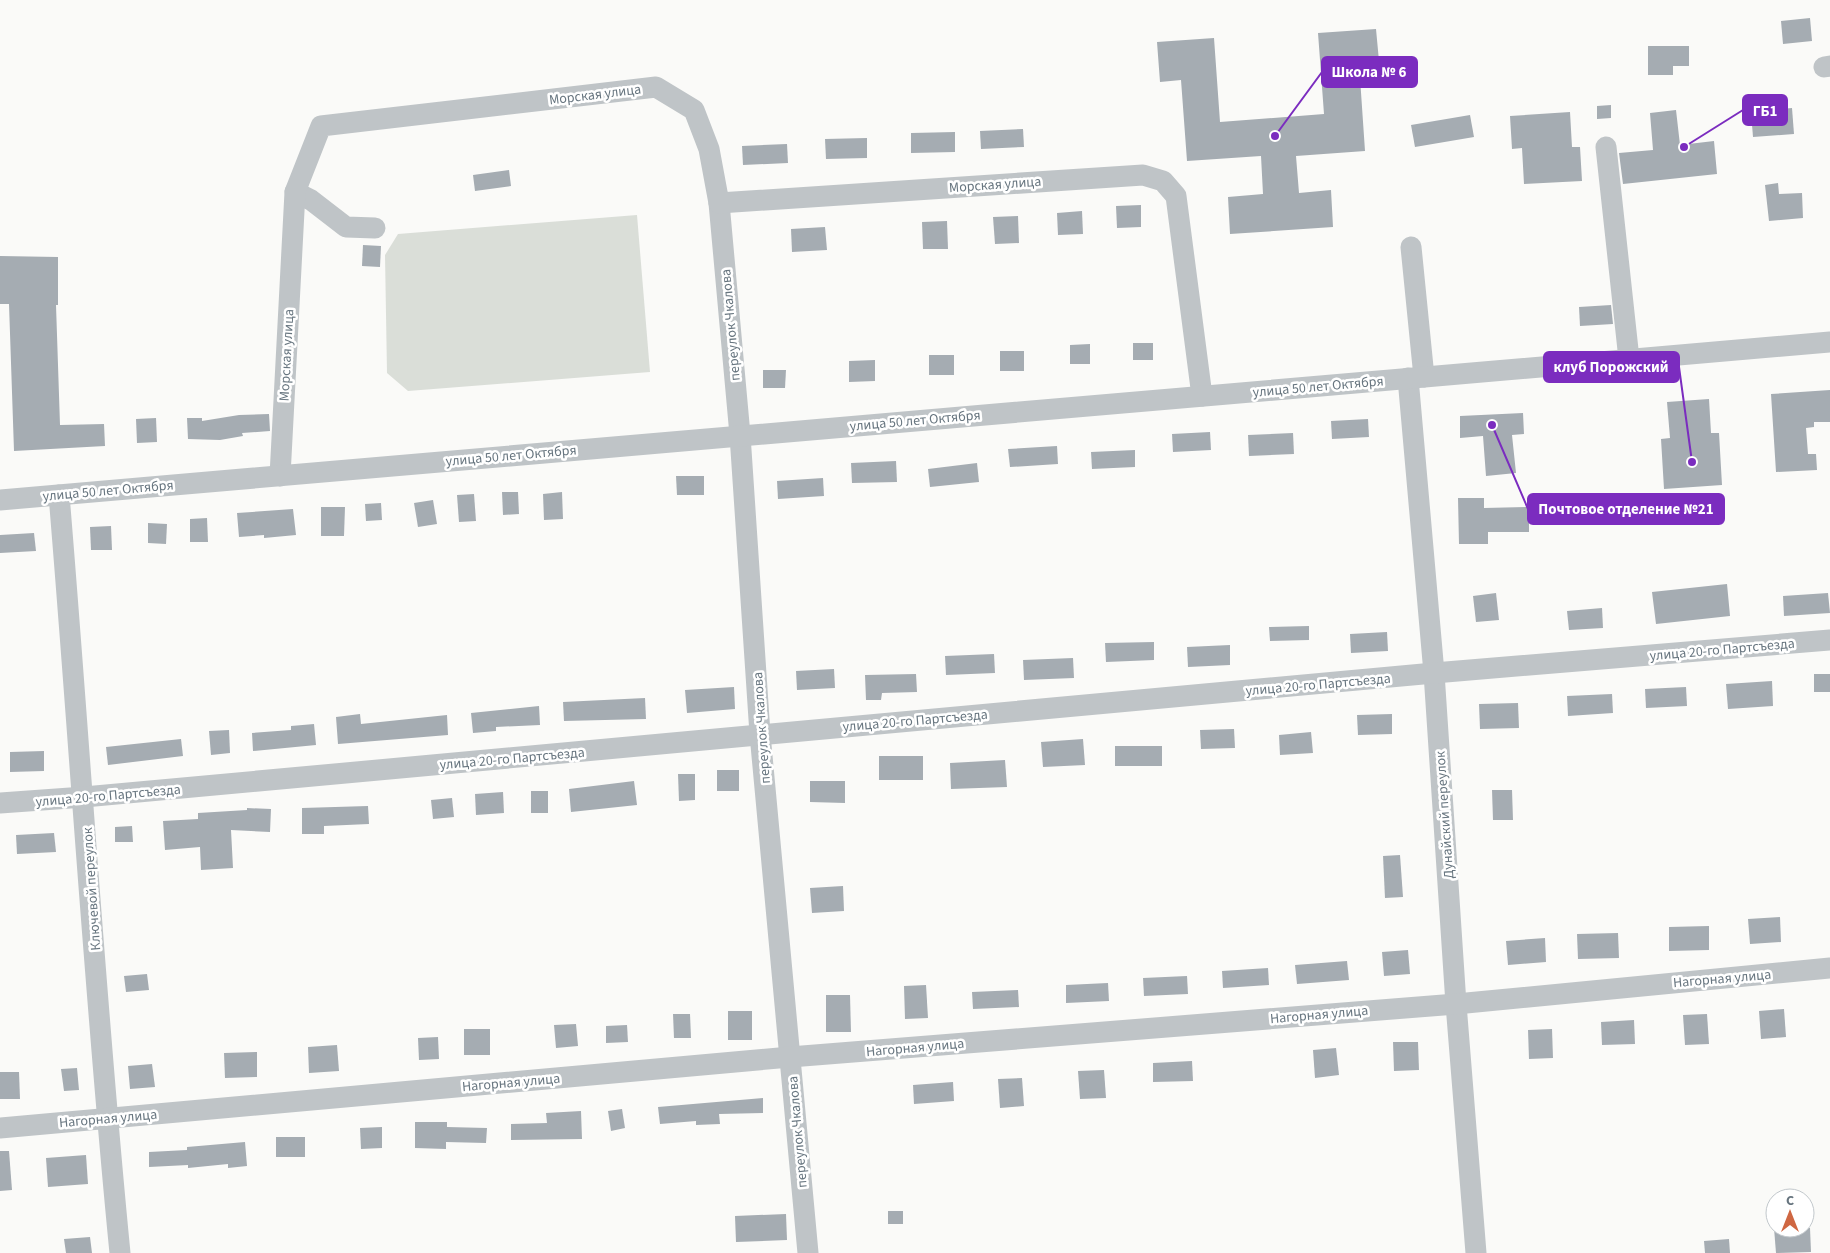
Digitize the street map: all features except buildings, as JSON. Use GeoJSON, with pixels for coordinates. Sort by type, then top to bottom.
{"type":"FeatureCollection","features":[{"type":"Feature","properties":{"kind":"street","name":"Морская улица"},"geometry":{"type":"LineString","coordinates":[[280,476],[295,192],[321,126],[656,87],[694,110],[708,149],[719,203],[1143,175],[1163,181],[1176,196],[1202,396]]}},
{"type":"Feature","properties":{"kind":"street"},"geometry":{"type":"LineString","coordinates":[[1606,146],[1629,359]]}},
{"type":"Feature","properties":{"kind":"street"},"geometry":{"type":"LineString","coordinates":[[295,192],[311,200],[346,227],[375,228]]}},
{"type":"Feature","properties":{"kind":"street","name":"переулок Чкалова"},"geometry":{"type":"LineString","coordinates":[[719,203],[740,435],[760,734],[808,1253]]}},
{"type":"Feature","properties":{"kind":"street","name":"Дунайский переулок"},"geometry":{"type":"LineString","coordinates":[[1411,247],[1416,377],[1434,673],[1456,1004],[1476,1253]]}},
{"type":"Feature","properties":{"kind":"street","name":"улица 50 лет Октября"},"geometry":{"type":"LineString","coordinates":[[0,500],[1830,342]]}},
{"type":"Feature","properties":{"kind":"street","name":"Ключевой переулок"},"geometry":{"type":"LineString","coordinates":[[59,494],[84,797],[107,1118],[120,1253]]}},
{"type":"Feature","properties":{"kind":"street","name":"улица 20-го Партсъезда"},"geometry":{"type":"LineString","coordinates":[[0,803],[84,797],[1434,673],[1830,640]]}},
{"type":"Feature","properties":{"kind":"street","name":"Нагорная улица"},"geometry":{"type":"LineString","coordinates":[[0,1128],[790,1057],[1456,1004],[1830,968]]}},
{"type":"Feature","properties":{"kind":"shaded area"},"geometry":{"type":"Polygon","coordinates":[[[637,215],[650,372],[408,391],[387,373],[385,255],[398,234],[637,215]]]}},
{"type":"Feature","properties":{"kind":"place","name":"Школа № 6"},"geometry":{"type":"Point","coordinates":[1275,136]}},
{"type":"Feature","properties":{"kind":"place","name":"ГБ1"},"geometry":{"type":"Point","coordinates":[1684,147]}},
{"type":"Feature","properties":{"kind":"place","name":"Почтовое отделение №21"},"geometry":{"type":"Point","coordinates":[1492,425]}},
{"type":"Feature","properties":{"kind":"place","name":"клуб Порожский"},"geometry":{"type":"Point","coordinates":[1692,462]}}]}
